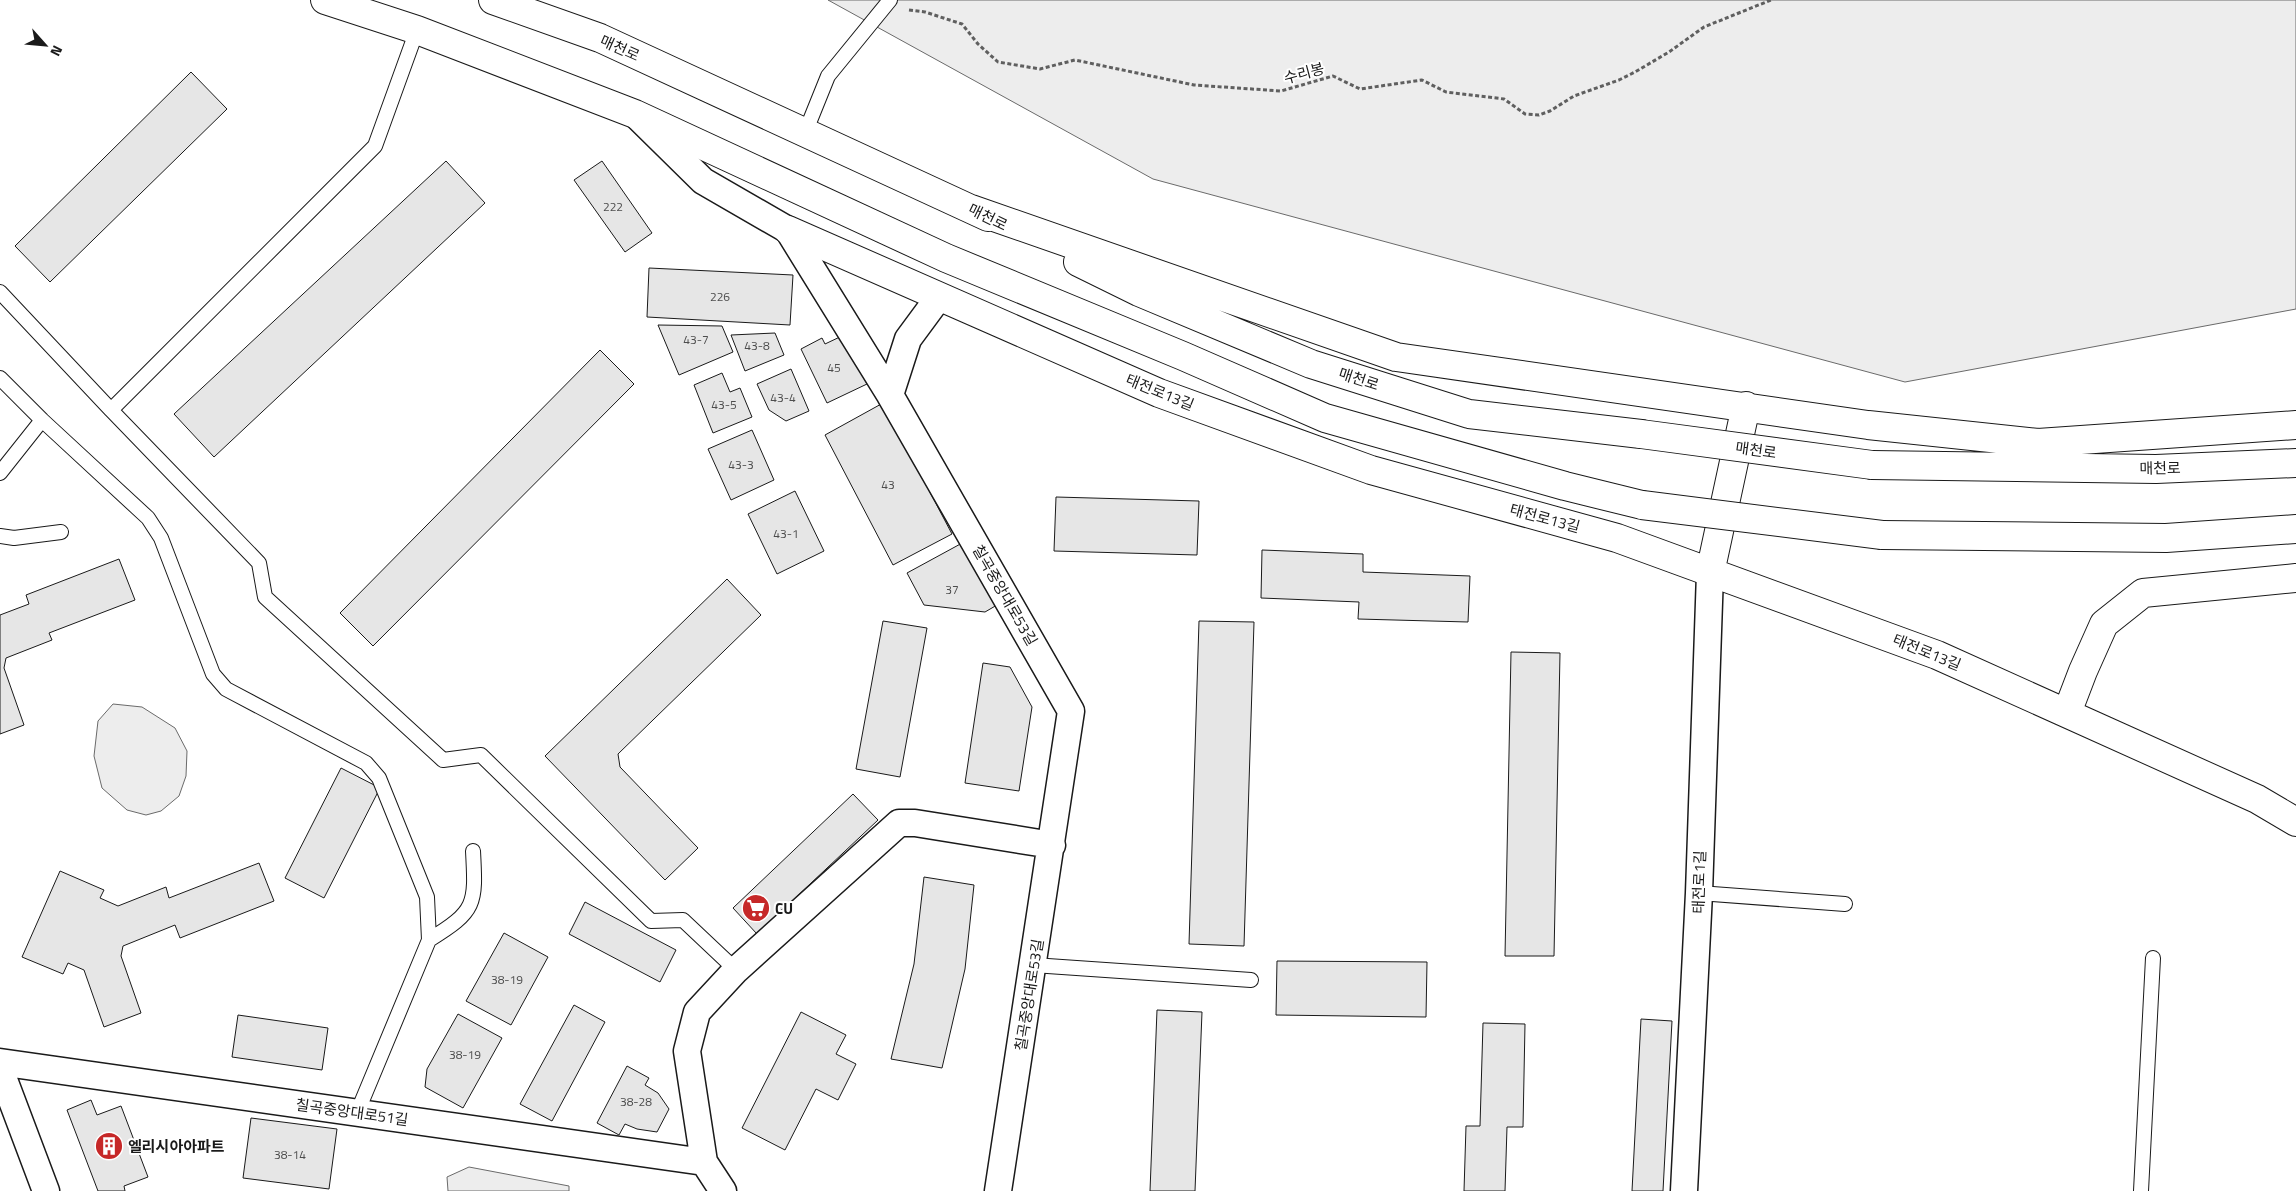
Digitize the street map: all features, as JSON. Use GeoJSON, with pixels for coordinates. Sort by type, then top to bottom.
{"type":"FeatureCollection","features":[{"type":"Feature","properties":{"kind":"main road"},"geometry":{"type":"LineString","coordinates":[[325,0],[417,30],[635,114],[946,258],[1174,352],[1324,418],[1565,486],[1642,505],[1882,535],[2166,538],[2296,529]]}},
{"type":"Feature","properties":{"kind":"main road","name":"매천로"},"geometry":{"type":"LineString","coordinates":[[493,0],[600,38],[971,209],[1139,292],[1311,364],[1469,414],[1641,434],[1872,465],[2156,469],[2296,463]]}},
{"type":"Feature","properties":{"kind":"main road"},"geometry":{"type":"LineString","coordinates":[[971,209],[1396,358],[1622,391],[1746,406],[1868,425],[2038,443],[2296,425]]}},
{"type":"Feature","properties":{"kind":"main road","name":"태전로13길"},"geometry":{"type":"LineString","coordinates":[[788,230],[1159,393],[1362,467],[1617,538],[1938,654],[2257,799],[2296,822]]}},
{"type":"Feature","properties":{"kind":"main road"},"geometry":{"type":"LineString","coordinates":[[1710,573],[1746,406]]}},
{"type":"Feature","properties":{"kind":"main road"},"geometry":{"type":"LineString","coordinates":[[2063,711],[2070,705],[2104,624],[2143,593],[2296,578]]}},
{"type":"Feature","properties":{"kind":"street","name":"칠곡중앙대로53길"},"geometry":{"type":"LineString","coordinates":[[635,114],[703,181],[788,230],[890,395],[1071,711],[998,1191]]}},
{"type":"Feature","properties":{"kind":"street"},"geometry":{"type":"LineString","coordinates":[[890,395],[908,339],[939,297]]}},
{"type":"Feature","properties":{"kind":"street","name":"태전로1길"},"geometry":{"type":"LineString","coordinates":[[1684,1191],[1699,893],[1710,573]]}},
{"type":"Feature","properties":{"kind":"street"},"geometry":{"type":"LineString","coordinates":[[723,1191],[704,1162],[687,1051],[697,1012],[736,970],[899,823],[915,822],[1052,845]]}},
{"type":"Feature","properties":{"kind":"street","name":"칠곡중앙대로51길"},"geometry":{"type":"LineString","coordinates":[[0,1062],[704,1162]]}},
{"type":"Feature","properties":{"kind":"street"},"geometry":{"type":"LineString","coordinates":[[0,1069],[46,1191]]}},
{"type":"Feature","properties":{"kind":"lane"},"geometry":{"type":"LineString","coordinates":[[806,132],[828,76],[887,3]]}},
{"type":"Feature","properties":{"kind":"lane"},"geometry":{"type":"LineString","coordinates":[[112,410],[375,146],[417,30]]}},
{"type":"Feature","properties":{"kind":"lane"},"geometry":{"type":"LineString","coordinates":[[0,292],[259,562],[265,597],[442,760],[480,755],[652,921],[683,920],[736,970]]}},
{"type":"Feature","properties":{"kind":"lane"},"geometry":{"type":"LineString","coordinates":[[0,378],[42,420],[148,518],[161,538],[213,674],[226,689],[366,763],[379,778],[427,897],[429,940],[357,1113]]}},
{"type":"Feature","properties":{"kind":"lane"},"geometry":{"type":"LineString","coordinates":[[0,473],[42,420]]}},
{"type":"Feature","properties":{"kind":"lane"},"geometry":{"type":"LineString","coordinates":[[0,536],[14,538],[61,532]]}},
{"type":"Feature","properties":{"kind":"lane"},"geometry":{"type":"LineString","coordinates":[[429,940],[457,922],[471,905],[475,884],[473,851]]}},
{"type":"Feature","properties":{"kind":"lane"},"geometry":{"type":"LineString","coordinates":[[1699,893],[1845,904]]}},
{"type":"Feature","properties":{"kind":"lane"},"geometry":{"type":"LineString","coordinates":[[2141,1191],[2153,958]]}},
{"type":"Feature","properties":{"kind":"lane"},"geometry":{"type":"LineString","coordinates":[[1033,965],[1251,980]]}},
{"type":"Feature","properties":{"kind":"path","name":"수리봉"},"geometry":{"type":"LineString","coordinates":[[887,3],[925,12],[962,24],[978,44],[998,62],[1040,69],[1075,60],[1194,85],[1281,91],[1333,76],[1360,89],[1422,80],[1446,92],[1504,99],[1525,114],[1539,115],[1550,111],[1574,96],[1619,80],[1635,72],[1669,52],[1704,26],[1771,0]]}},
{"type":"Feature","properties":{"kind":"shaded area"},"geometry":{"type":"Polygon","coordinates":[[[828,0],[2296,0],[2296,309],[1905,382],[1153,179],[828,0]]]}},
{"type":"Feature","properties":{"kind":"shaded area"},"geometry":{"type":"Polygon","coordinates":[[[113,704],[142,707],[175,728],[187,751],[186,776],[179,796],[161,811],[146,815],[127,810],[102,788],[94,756],[98,721],[113,704]]]}},
{"type":"Feature","properties":{"kind":"shaded area"},"geometry":{"type":"Polygon","coordinates":[[[469,1167],[569,1186],[569,1191],[448,1191],[447,1177],[469,1167]]]}},
{"type":"Feature","properties":{"kind":"building"},"geometry":{"type":"Polygon","coordinates":[[[191,72],[227,109],[50,282],[15,246],[191,72]]]}},
{"type":"Feature","properties":{"kind":"building"},"geometry":{"type":"Polygon","coordinates":[[[446,161],[485,203],[214,457],[174,414],[446,161]]]}},
{"type":"Feature","properties":{"kind":"building"},"geometry":{"type":"Polygon","coordinates":[[[602,161],[652,233],[625,252],[574,180],[602,161]]]}},
{"type":"Feature","properties":{"kind":"building"},"geometry":{"type":"Polygon","coordinates":[[[649,268],[793,275],[790,325],[647,317],[649,268]]]}},
{"type":"Feature","properties":{"kind":"building"},"geometry":{"type":"Polygon","coordinates":[[[658,325],[722,326],[733,352],[679,375],[658,325]]]}},
{"type":"Feature","properties":{"kind":"building"},"geometry":{"type":"Polygon","coordinates":[[[775,333],[784,355],[745,371],[731,335],[775,333]]]}},
{"type":"Feature","properties":{"kind":"building"},"geometry":{"type":"Polygon","coordinates":[[[844,335],[867,384],[827,403],[801,349],[822,338],[825,344],[844,335]]]}},
{"type":"Feature","properties":{"kind":"building"},"geometry":{"type":"Polygon","coordinates":[[[600,350],[634,384],[373,646],[340,613],[600,350]]]}},
{"type":"Feature","properties":{"kind":"building"},"geometry":{"type":"Polygon","coordinates":[[[791,369],[809,411],[786,421],[769,410],[757,384],[791,369]]]}},
{"type":"Feature","properties":{"kind":"building"},"geometry":{"type":"Polygon","coordinates":[[[722,373],[730,392],[740,388],[752,417],[713,433],[694,385],[722,373]]]}},
{"type":"Feature","properties":{"kind":"building"},"geometry":{"type":"Polygon","coordinates":[[[883,403],[952,534],[893,565],[825,435],[883,403]]]}},
{"type":"Feature","properties":{"kind":"building"},"geometry":{"type":"Polygon","coordinates":[[[752,430],[774,480],[731,500],[708,449],[752,430]]]}},
{"type":"Feature","properties":{"kind":"building"},"geometry":{"type":"Polygon","coordinates":[[[795,491],[824,551],[777,574],[748,514],[795,491]]]}},
{"type":"Feature","properties":{"kind":"building"},"geometry":{"type":"Polygon","coordinates":[[[1056,497],[1199,501],[1197,555],[1054,551],[1056,497]]]}},
{"type":"Feature","properties":{"kind":"building"},"geometry":{"type":"Polygon","coordinates":[[[964,542],[997,605],[985,612],[924,605],[907,573],[964,542]]]}},
{"type":"Feature","properties":{"kind":"building"},"geometry":{"type":"Polygon","coordinates":[[[1262,550],[1363,554],[1363,572],[1470,576],[1468,622],[1358,619],[1359,602],[1261,598],[1262,550]]]}},
{"type":"Feature","properties":{"kind":"building"},"geometry":{"type":"Polygon","coordinates":[[[119,559],[135,600],[49,633],[52,640],[6,658],[4,668],[24,725],[0,734],[0,615],[29,604],[26,595],[119,559]]]}},
{"type":"Feature","properties":{"kind":"building"},"geometry":{"type":"Polygon","coordinates":[[[727,579],[761,615],[618,754],[620,767],[698,848],[665,880],[545,756],[727,579]]]}},
{"type":"Feature","properties":{"kind":"building"},"geometry":{"type":"Polygon","coordinates":[[[883,621],[927,628],[900,777],[856,769],[883,621]]]}},
{"type":"Feature","properties":{"kind":"building"},"geometry":{"type":"Polygon","coordinates":[[[1199,621],[1254,622],[1244,946],[1189,944],[1199,621]]]}},
{"type":"Feature","properties":{"kind":"building"},"geometry":{"type":"Polygon","coordinates":[[[1511,652],[1560,653],[1554,956],[1505,956],[1511,652]]]}},
{"type":"Feature","properties":{"kind":"building"},"geometry":{"type":"Polygon","coordinates":[[[983,663],[1010,667],[1032,707],[1019,791],[965,783],[983,663]]]}},
{"type":"Feature","properties":{"kind":"building"},"geometry":{"type":"Polygon","coordinates":[[[341,768],[380,788],[324,898],[285,878],[341,768]]]}},
{"type":"Feature","properties":{"kind":"building"},"geometry":{"type":"Polygon","coordinates":[[[853,794],[878,820],[757,934],[733,908],[853,794]]]}},
{"type":"Feature","properties":{"kind":"building"},"geometry":{"type":"Polygon","coordinates":[[[259,863],[274,901],[180,938],[175,925],[123,946],[121,956],[141,1013],[104,1027],[84,970],[68,963],[63,974],[22,957],[60,871],[104,890],[100,898],[118,906],[166,887],[169,898],[259,863]]]}},
{"type":"Feature","properties":{"kind":"building"},"geometry":{"type":"Polygon","coordinates":[[[924,877],[974,885],[965,969],[942,1068],[891,1059],[914,964],[924,877]]]}},
{"type":"Feature","properties":{"kind":"building"},"geometry":{"type":"Polygon","coordinates":[[[585,902],[676,950],[660,982],[569,934],[585,902]]]}},
{"type":"Feature","properties":{"kind":"building"},"geometry":{"type":"Polygon","coordinates":[[[504,933],[548,957],[511,1025],[466,1001],[504,933]]]}},
{"type":"Feature","properties":{"kind":"building"},"geometry":{"type":"Polygon","coordinates":[[[1277,961],[1427,962],[1426,1017],[1276,1015],[1277,961]]]}},
{"type":"Feature","properties":{"kind":"building"},"geometry":{"type":"Polygon","coordinates":[[[574,1005],[605,1022],[552,1121],[520,1104],[574,1005]]]}},
{"type":"Feature","properties":{"kind":"building"},"geometry":{"type":"Polygon","coordinates":[[[1157,1010],[1202,1012],[1195,1191],[1150,1191],[1157,1010]]]}},
{"type":"Feature","properties":{"kind":"building"},"geometry":{"type":"Polygon","coordinates":[[[801,1012],[846,1035],[836,1054],[856,1064],[838,1100],[816,1089],[785,1150],[742,1128],[801,1012]]]}},
{"type":"Feature","properties":{"kind":"building"},"geometry":{"type":"Polygon","coordinates":[[[458,1014],[502,1038],[463,1108],[425,1087],[427,1069],[458,1014]]]}},
{"type":"Feature","properties":{"kind":"building"},"geometry":{"type":"Polygon","coordinates":[[[238,1015],[328,1028],[322,1070],[232,1057],[238,1015]]]}},
{"type":"Feature","properties":{"kind":"building"},"geometry":{"type":"Polygon","coordinates":[[[1641,1019],[1672,1021],[1663,1191],[1632,1191],[1641,1019]]]}},
{"type":"Feature","properties":{"kind":"building"},"geometry":{"type":"Polygon","coordinates":[[[1483,1023],[1525,1024],[1523,1127],[1507,1127],[1505,1191],[1464,1191],[1466,1126],[1480,1126],[1483,1023]]]}},
{"type":"Feature","properties":{"kind":"building"},"geometry":{"type":"Polygon","coordinates":[[[627,1066],[649,1078],[645,1085],[658,1093],[669,1109],[657,1132],[637,1129],[625,1124],[619,1135],[597,1123],[627,1066]]]}},
{"type":"Feature","properties":{"kind":"building","name":"엘리시아아파트"},"geometry":{"type":"Polygon","coordinates":[[[91,1100],[97,1115],[121,1106],[148,1177],[124,1186],[125,1191],[98,1191],[67,1110],[91,1100]]]}},
{"type":"Feature","properties":{"kind":"building"},"geometry":{"type":"Polygon","coordinates":[[[251,1118],[337,1129],[329,1189],[243,1178],[251,1118]]]}},
{"type":"Feature","properties":{"kind":"place","name":"CU"},"geometry":{"type":"Point","coordinates":[756,908]}},
{"type":"Feature","properties":{"kind":"place","name":"엘리시아아파트"},"geometry":{"type":"Point","coordinates":[109,1146]}}]}
